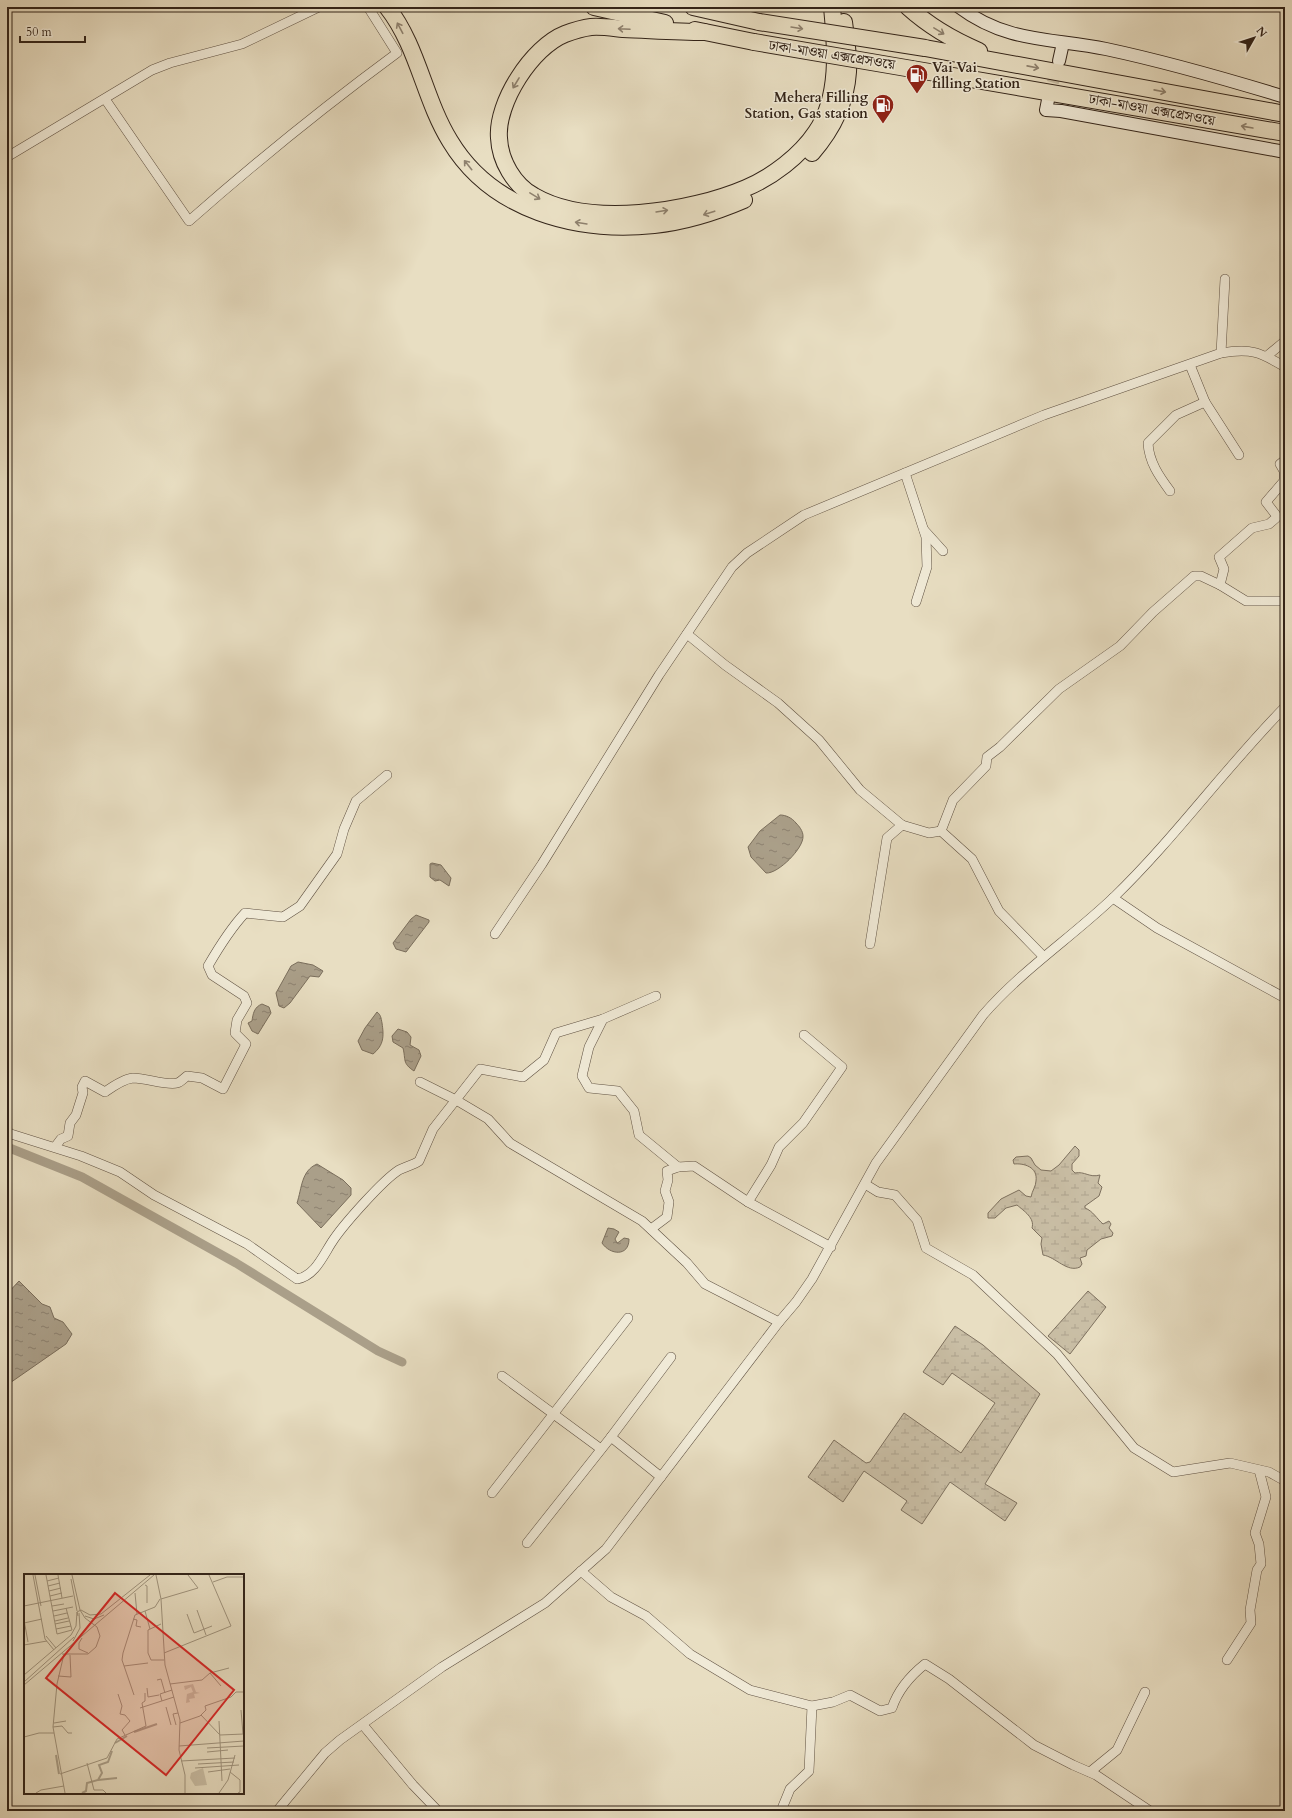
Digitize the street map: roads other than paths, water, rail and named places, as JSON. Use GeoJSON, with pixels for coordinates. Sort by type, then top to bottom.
{"type":"FeatureCollection","features":[{"type":"Feature","properties":{"kind":"highway"},"geometry":{"type":"LineString","coordinates":[[387,7],[399,26],[411,50],[429,97],[450,141],[472,170],[498,193],[528,210],[565,220],[606,227],[654,225],[694,218],[757,195],[782,179],[807,160],[827,136],[839,113],[847,82],[849,71],[843,7]]}},
{"type":"Feature","properties":{"kind":"highway","name":"ঢাকা-মাওয়া এক্সপ্রেসওয়ে"},"geometry":{"type":"LineString","coordinates":[[594,7],[754,42],[1285,133]]}},
{"type":"Feature","properties":{"kind":"highway","name":"ঢাকা-মাওয়া এক্সপ্রেসওয়ে"},"geometry":{"type":"LineString","coordinates":[[694,7],[759,22],[925,48],[1285,114]]}},
{"type":"Feature","properties":{"kind":"highway"},"geometry":{"type":"LineString","coordinates":[[704,32],[592,27],[564,35],[543,47],[526,67],[511,92],[501,118],[498,137],[501,152],[510,173],[520,186],[543,201],[561,208],[589,212],[650,213],[684,207],[728,195],[748,188],[769,176],[800,152],[816,132],[827,110],[833,84],[835,43],[832,7]]}},
{"type":"Feature","properties":{"kind":"highway"},"geometry":{"type":"LineString","coordinates":[[908,7],[925,22],[960,43],[1005,62]]}},
{"type":"Feature","properties":{"kind":"main road"},"geometry":{"type":"LineString","coordinates":[[959,7],[968,14],[995,27],[1019,36],[1104,49],[1179,66],[1285,97]]}},
{"type":"Feature","properties":{"kind":"main road"},"geometry":{"type":"LineString","coordinates":[[1059,61],[1063,43]]}},
{"type":"Feature","properties":{"kind":"main road"},"geometry":{"type":"LineString","coordinates":[[1048,100],[1046,110],[1061,111],[1285,152]]}},
{"type":"Feature","properties":{"kind":"street"},"geometry":{"type":"LineString","coordinates":[[7,157],[152,70],[170,63],[242,44],[319,7]]}},
{"type":"Feature","properties":{"kind":"street"},"geometry":{"type":"LineString","coordinates":[[105,99],[189,221],[261,158],[330,103],[397,53],[368,7]]}},
{"type":"Feature","properties":{"kind":"street"},"geometry":{"type":"LineString","coordinates":[[1221,353],[1225,279]]}},
{"type":"Feature","properties":{"kind":"street"},"geometry":{"type":"LineString","coordinates":[[1267,356],[1285,341]]}},
{"type":"Feature","properties":{"kind":"street"},"geometry":{"type":"LineString","coordinates":[[496,934],[542,864],[659,675],[732,567],[747,552],[804,515],[1044,415],[1221,353],[1237,350],[1253,351],[1267,356],[1285,367]]}},
{"type":"Feature","properties":{"kind":"street"},"geometry":{"type":"LineString","coordinates":[[1190,365],[1205,402],[1239,454]]}},
{"type":"Feature","properties":{"kind":"street"},"geometry":{"type":"LineString","coordinates":[[1170,491],[1157,473],[1148,454],[1148,443],[1176,415],[1205,402]]}},
{"type":"Feature","properties":{"kind":"street"},"geometry":{"type":"LineString","coordinates":[[1220,585],[1224,569],[1219,557],[1252,528],[1269,524],[1276,518],[1276,515],[1266,502],[1284,481],[1284,471],[1280,464],[1285,460]]}},
{"type":"Feature","properties":{"kind":"street"},"geometry":{"type":"LineString","coordinates":[[905,473],[926,537],[926,567],[916,602]]}},
{"type":"Feature","properties":{"kind":"street"},"geometry":{"type":"LineString","coordinates":[[923,529],[942,551]]}},
{"type":"Feature","properties":{"kind":"street"},"geometry":{"type":"LineString","coordinates":[[941,831],[953,800],[986,766],[987,757],[1000,747],[1059,689],[1120,646],[1153,612],[1194,576],[1200,576],[1220,585],[1246,601],[1285,601]]}},
{"type":"Feature","properties":{"kind":"street"},"geometry":{"type":"LineString","coordinates":[[687,634],[726,665],[778,702],[819,740],[860,790],[902,825],[929,833],[941,831]]}},
{"type":"Feature","properties":{"kind":"street"},"geometry":{"type":"LineString","coordinates":[[277,1811],[325,1753],[442,1667],[545,1603],[606,1549],[779,1322],[796,1302],[831,1247],[876,1163],[983,1015],[998,997],[1043,956],[1113,898],[1139,872],[1285,708]]}},
{"type":"Feature","properties":{"kind":"street"},"geometry":{"type":"LineString","coordinates":[[55,1147],[61,1139],[68,1136],[70,1123],[76,1115],[82,1099],[82,1087],[84,1081],[105,1092],[113,1086],[132,1078],[159,1081],[169,1085],[179,1083],[187,1076],[202,1078],[224,1089],[246,1044],[236,1033],[237,1020],[247,1003],[244,996],[212,975],[208,966],[232,927],[245,913],[283,916],[300,906],[337,854],[344,829],[356,801],[387,775]]}},
{"type":"Feature","properties":{"kind":"street"},"geometry":{"type":"LineString","coordinates":[[870,944],[887,838],[902,825]]}},
{"type":"Feature","properties":{"kind":"street"},"geometry":{"type":"LineString","coordinates":[[941,831],[972,859],[999,911],[1043,956]]}},
{"type":"Feature","properties":{"kind":"street"},"geometry":{"type":"LineString","coordinates":[[1113,898],[1157,928],[1285,998]]}},
{"type":"Feature","properties":{"kind":"street"},"geometry":{"type":"LineString","coordinates":[[7,1130],[11,1134],[55,1147],[120,1172],[154,1195],[247,1244],[298,1279],[304,1278],[315,1268],[334,1238],[375,1192],[399,1170],[419,1161],[433,1129],[480,1069],[523,1077],[544,1060],[556,1033],[603,1019],[656,996]]}},
{"type":"Feature","properties":{"kind":"street"},"geometry":{"type":"LineString","coordinates":[[603,1019],[589,1047],[582,1076],[589,1088],[618,1091],[634,1111],[639,1135],[678,1167]]}},
{"type":"Feature","properties":{"kind":"street"},"geometry":{"type":"LineString","coordinates":[[748,1202],[779,1147],[803,1124],[842,1067],[804,1034]]}},
{"type":"Feature","properties":{"kind":"street"},"geometry":{"type":"LineString","coordinates":[[420,1082],[456,1100],[488,1119],[510,1143],[642,1221],[687,1263],[705,1284],[779,1322]]}},
{"type":"Feature","properties":{"kind":"street"},"geometry":{"type":"LineString","coordinates":[[651,1229],[667,1217],[669,1202],[665,1191],[668,1180],[667,1171],[678,1167],[694,1166],[748,1202],[831,1247]]}},
{"type":"Feature","properties":{"kind":"street"},"geometry":{"type":"LineString","coordinates":[[865,1184],[878,1192],[895,1195],[917,1220],[926,1248],[973,1275],[1057,1354],[1134,1448],[1173,1472],[1230,1463],[1269,1472],[1285,1481]]}},
{"type":"Feature","properties":{"kind":"street"},"geometry":{"type":"LineString","coordinates":[[492,1494],[628,1318]]}},
{"type":"Feature","properties":{"kind":"street"},"geometry":{"type":"LineString","coordinates":[[527,1543],[602,1449],[671,1357]]}},
{"type":"Feature","properties":{"kind":"street"},"geometry":{"type":"LineString","coordinates":[[502,1376],[602,1449]]}},
{"type":"Feature","properties":{"kind":"street"},"geometry":{"type":"LineString","coordinates":[[611,1437],[661,1477]]}},
{"type":"Feature","properties":{"kind":"street"},"geometry":{"type":"LineString","coordinates":[[1227,1660],[1251,1623],[1250,1610],[1257,1570],[1261,1564],[1259,1544],[1255,1533],[1266,1497],[1259,1470]]}},
{"type":"Feature","properties":{"kind":"street"},"geometry":{"type":"LineString","coordinates":[[581,1571],[611,1597],[646,1616],[690,1654],[750,1690],[812,1706],[833,1702],[850,1695],[880,1711],[892,1708],[895,1699],[911,1675],[925,1664],[949,1679],[1034,1745],[1096,1775],[1150,1811]]}},
{"type":"Feature","properties":{"kind":"street"},"geometry":{"type":"LineString","coordinates":[[1090,1772],[1117,1750],[1145,1692]]}},
{"type":"Feature","properties":{"kind":"street"},"geometry":{"type":"LineString","coordinates":[[782,1811],[790,1789],[809,1771],[812,1706]]}},
{"type":"Feature","properties":{"kind":"street"},"geometry":{"type":"LineString","coordinates":[[363,1725],[413,1785],[438,1811]]}},
{"type":"Feature","properties":{"kind":"water"},"geometry":{"type":"Polygon","coordinates":[[[780,815],[791,818],[802,830],[802,841],[795,853],[783,865],[771,872],[766,873],[751,857],[748,847],[760,831],[780,815]]]}},
{"type":"Feature","properties":{"kind":"water"},"geometry":{"type":"Polygon","coordinates":[[[430,864],[441,865],[451,878],[449,886],[440,880],[435,881],[430,877],[430,864]]]}},
{"type":"Feature","properties":{"kind":"water"},"geometry":{"type":"Polygon","coordinates":[[[416,915],[429,920],[429,922],[406,952],[396,949],[393,943],[411,919],[416,915]]]}},
{"type":"Feature","properties":{"kind":"water"},"geometry":{"type":"Polygon","coordinates":[[[298,962],[313,965],[323,971],[319,977],[310,976],[290,1003],[284,1008],[279,1006],[276,993],[291,966],[298,962]]]}},
{"type":"Feature","properties":{"kind":"water"},"geometry":{"type":"Polygon","coordinates":[[[262,1004],[269,1007],[271,1013],[258,1034],[252,1031],[248,1023],[252,1021],[253,1013],[259,1005],[262,1004]]]}},
{"type":"Feature","properties":{"kind":"water"},"geometry":{"type":"Polygon","coordinates":[[[377,1012],[381,1018],[383,1036],[381,1044],[377,1051],[373,1054],[362,1050],[358,1041],[365,1028],[377,1012]]]}},
{"type":"Feature","properties":{"kind":"water"},"geometry":{"type":"Polygon","coordinates":[[[398,1029],[407,1032],[411,1037],[410,1045],[419,1050],[421,1056],[414,1071],[405,1061],[403,1048],[393,1042],[392,1036],[398,1029]]]}},
{"type":"Feature","properties":{"kind":"water"},"geometry":{"type":"Polygon","coordinates":[[[317,1164],[343,1180],[351,1188],[351,1195],[321,1228],[297,1203],[305,1175],[317,1164]]]}},
{"type":"Feature","properties":{"kind":"water"},"geometry":{"type":"Polygon","coordinates":[[[608,1228],[619,1232],[615,1239],[617,1243],[624,1238],[629,1239],[626,1249],[623,1251],[614,1252],[605,1247],[602,1243],[608,1228]]]}},
{"type":"Feature","properties":{"kind":"water"},"geometry":{"type":"Polygon","coordinates":[[[19,1281],[42,1304],[50,1307],[54,1318],[63,1322],[72,1334],[66,1344],[7,1385],[7,1294],[19,1281]]]}},
{"type":"Feature","properties":{"kind":"waterway"},"geometry":{"type":"LineString","coordinates":[[7,1147],[82,1177],[236,1263],[378,1351],[402,1362]]}},
{"type":"Feature","properties":{"kind":"tunnel"},"geometry":{"type":"LineString","coordinates":[[1048,100],[1058,64]]}},
{"type":"Feature","properties":{"kind":"place","name":"Vai Vai filling Station"},"geometry":{"type":"Point","coordinates":[917,94]}},
{"type":"Feature","properties":{"kind":"place","name":"Mehera Filling Station, Gas station"},"geometry":{"type":"Point","coordinates":[883,124]}}]}
